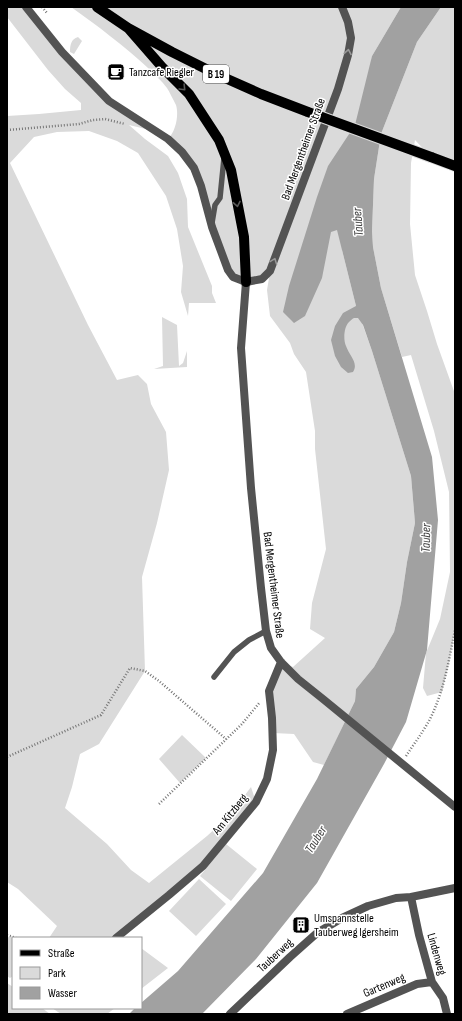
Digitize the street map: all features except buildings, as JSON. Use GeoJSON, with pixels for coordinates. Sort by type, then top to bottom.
{"type":"FeatureCollection","features":[{"type":"Feature","properties":{"kind":"main road","name":"B 19"},"geometry":{"type":"LineString","coordinates":[[97,7],[128,28],[172,52],[261,94],[455,166]]}},
{"type":"Feature","properties":{"kind":"main road"},"geometry":{"type":"LineString","coordinates":[[128,28],[189,94],[219,140],[230,170],[244,237],[246,282]]}},
{"type":"Feature","properties":{"kind":"street"},"geometry":{"type":"LineString","coordinates":[[26,7],[62,52],[109,101],[168,139],[182,152],[194,168],[201,186],[212,227],[228,270],[232,277],[246,282]]}},
{"type":"Feature","properties":{"kind":"street","name":"Bad Mergentheimer Straße"},"geometry":{"type":"LineString","coordinates":[[342,7],[348,22],[351,38],[348,55],[338,89],[270,271],[262,279],[246,282],[241,348],[251,488],[266,632],[271,648],[280,662],[298,680],[455,807]]}},
{"type":"Feature","properties":{"kind":"street","name":"Am Kitzberg"},"geometry":{"type":"LineString","coordinates":[[117,937],[170,896],[203,866],[256,802],[267,779],[273,750],[269,691],[280,662]]}},
{"type":"Feature","properties":{"kind":"street","name":"Tauberweg"},"geometry":{"type":"LineString","coordinates":[[230,1014],[317,933],[342,918],[368,906],[396,898],[411,897],[455,888]]}},
{"type":"Feature","properties":{"kind":"street","name":"Lindenweg"},"geometry":{"type":"LineString","coordinates":[[411,897],[419,935],[432,982],[443,998],[446,1014]]}},
{"type":"Feature","properties":{"kind":"street","name":"Gartenweg"},"geometry":{"type":"LineString","coordinates":[[347,1014],[417,984],[432,982]]}},
{"type":"Feature","properties":{"kind":"lane"},"geometry":{"type":"LineString","coordinates":[[212,227],[215,205],[220,198],[224,153]]}},
{"type":"Feature","properties":{"kind":"lane"},"geometry":{"type":"LineString","coordinates":[[214,676],[234,652],[248,640],[266,632]]}},
{"type":"Feature","properties":{"kind":"path"},"geometry":{"type":"LineString","coordinates":[[42,7],[47,13]]}},
{"type":"Feature","properties":{"kind":"path"},"geometry":{"type":"LineString","coordinates":[[7,130],[79,124],[93,120],[105,119],[128,125]]}},
{"type":"Feature","properties":{"kind":"path"},"geometry":{"type":"LineString","coordinates":[[400,762],[429,720],[442,692],[455,630]]}},
{"type":"Feature","properties":{"kind":"path"},"geometry":{"type":"LineString","coordinates":[[7,757],[101,715],[130,668],[145,672],[159,681],[226,739]]}},
{"type":"Feature","properties":{"kind":"path"},"geometry":{"type":"LineString","coordinates":[[158,804],[242,724],[269,691]]}},
{"type":"Feature","properties":{"kind":"green space"},"geometry":{"type":"Polygon","coordinates":[[[7,7],[26,7],[109,101],[158,132],[129,125],[168,156],[178,173],[187,199],[188,227],[212,286],[212,293],[216,303],[189,303],[188,316],[181,292],[183,266],[177,229],[166,196],[138,153],[117,141],[89,131],[57,132],[34,137],[10,163],[88,325],[117,380],[138,375],[147,384],[151,404],[166,432],[169,470],[157,523],[142,577],[145,671],[99,744],[80,754],[65,808],[107,844],[131,870],[149,883],[207,836],[230,815],[251,787],[256,802],[203,866],[117,937],[50,937],[57,926],[18,889],[7,882],[7,116],[81,110],[81,103],[65,89],[48,70],[7,17],[7,7]]]}},
{"type":"Feature","properties":{"kind":"green space"},"geometry":{"type":"Polygon","coordinates":[[[71,7],[401,7],[372,56],[348,244],[342,250],[356,306],[372,351],[411,476],[415,523],[401,603],[394,632],[374,667],[356,689],[355,701],[324,765],[313,762],[294,734],[273,733],[269,691],[281,662],[293,667],[325,638],[310,629],[312,603],[326,549],[315,449],[315,431],[306,372],[294,354],[290,343],[270,316],[267,290],[270,272],[262,279],[233,277],[194,168],[168,139],[175,127],[177,113],[176,105],[167,88],[130,52],[71,7]]]}},
{"type":"Feature","properties":{"kind":"green space"},"geometry":{"type":"Polygon","coordinates":[[[441,7],[455,7],[455,166],[431,157],[415,140],[411,163],[410,224],[415,275],[455,394],[455,630],[442,692],[427,696],[423,688],[426,653],[440,619],[450,572],[449,492],[434,431],[411,355],[402,357],[381,288],[373,247],[372,231],[374,179],[381,134],[417,42],[441,7]]]}},
{"type":"Feature","properties":{"kind":"green space"},"geometry":{"type":"Polygon","coordinates":[[[78,37],[82,41],[74,54],[70,52],[71,45],[72,41],[78,37]]]}},
{"type":"Feature","properties":{"kind":"green space"},"geometry":{"type":"Polygon","coordinates":[[[162,317],[177,325],[179,366],[183,363],[187,351],[187,367],[154,369],[163,366],[162,317]]]}},
{"type":"Feature","properties":{"kind":"green space"},"geometry":{"type":"Polygon","coordinates":[[[182,735],[206,758],[180,783],[159,759],[182,735]]]}},
{"type":"Feature","properties":{"kind":"green space"},"geometry":{"type":"Polygon","coordinates":[[[226,844],[257,869],[231,901],[200,876],[226,844]]]}},
{"type":"Feature","properties":{"kind":"green space"},"geometry":{"type":"Polygon","coordinates":[[[199,879],[226,904],[196,936],[169,911],[199,879]]]}},
{"type":"Feature","properties":{"kind":"green space"},"geometry":{"type":"Polygon","coordinates":[[[7,937],[12,938],[12,977],[10,978],[7,976],[7,937]]]}},
{"type":"Feature","properties":{"kind":"green space"},"geometry":{"type":"Polygon","coordinates":[[[142,949],[168,968],[142,988],[142,949]]]}},
{"type":"Feature","properties":{"kind":"green space"},"geometry":{"type":"Polygon","coordinates":[[[7,983],[12,986],[12,1009],[43,1009],[50,1014],[7,1014],[7,983]]]}},
{"type":"Feature","properties":{"kind":"green space"},"geometry":{"type":"Polygon","coordinates":[[[54,1009],[114,1009],[107,1014],[61,1014],[54,1009]]]}},
{"type":"Feature","properties":{"kind":"water","name":"Tauber"},"geometry":{"type":"Polygon","coordinates":[[[401,7],[441,7],[417,42],[381,134],[374,179],[372,231],[373,247],[381,288],[432,457],[438,520],[427,650],[406,722],[384,764],[317,883],[256,959],[202,1014],[129,1014],[134,1009],[142,1009],[142,1002],[178,971],[263,873],[317,779],[355,701],[356,689],[374,667],[394,632],[401,603],[415,523],[411,476],[372,351],[363,325],[358,318],[354,318],[349,322],[344,333],[346,346],[355,365],[353,372],[348,373],[341,367],[335,356],[331,340],[335,326],[343,313],[356,306],[337,230],[331,232],[322,278],[305,316],[294,323],[283,312],[289,286],[328,166],[355,125],[372,56],[401,7]]]}},
{"type":"Feature","properties":{"kind":"place","name":"Tanzcafe Riegler"},"geometry":{"type":"Point","coordinates":[116,72]}},
{"type":"Feature","properties":{"kind":"place","name":"Umspannstelle Tauberweg Igersheim"},"geometry":{"type":"Point","coordinates":[301,925]}}]}
